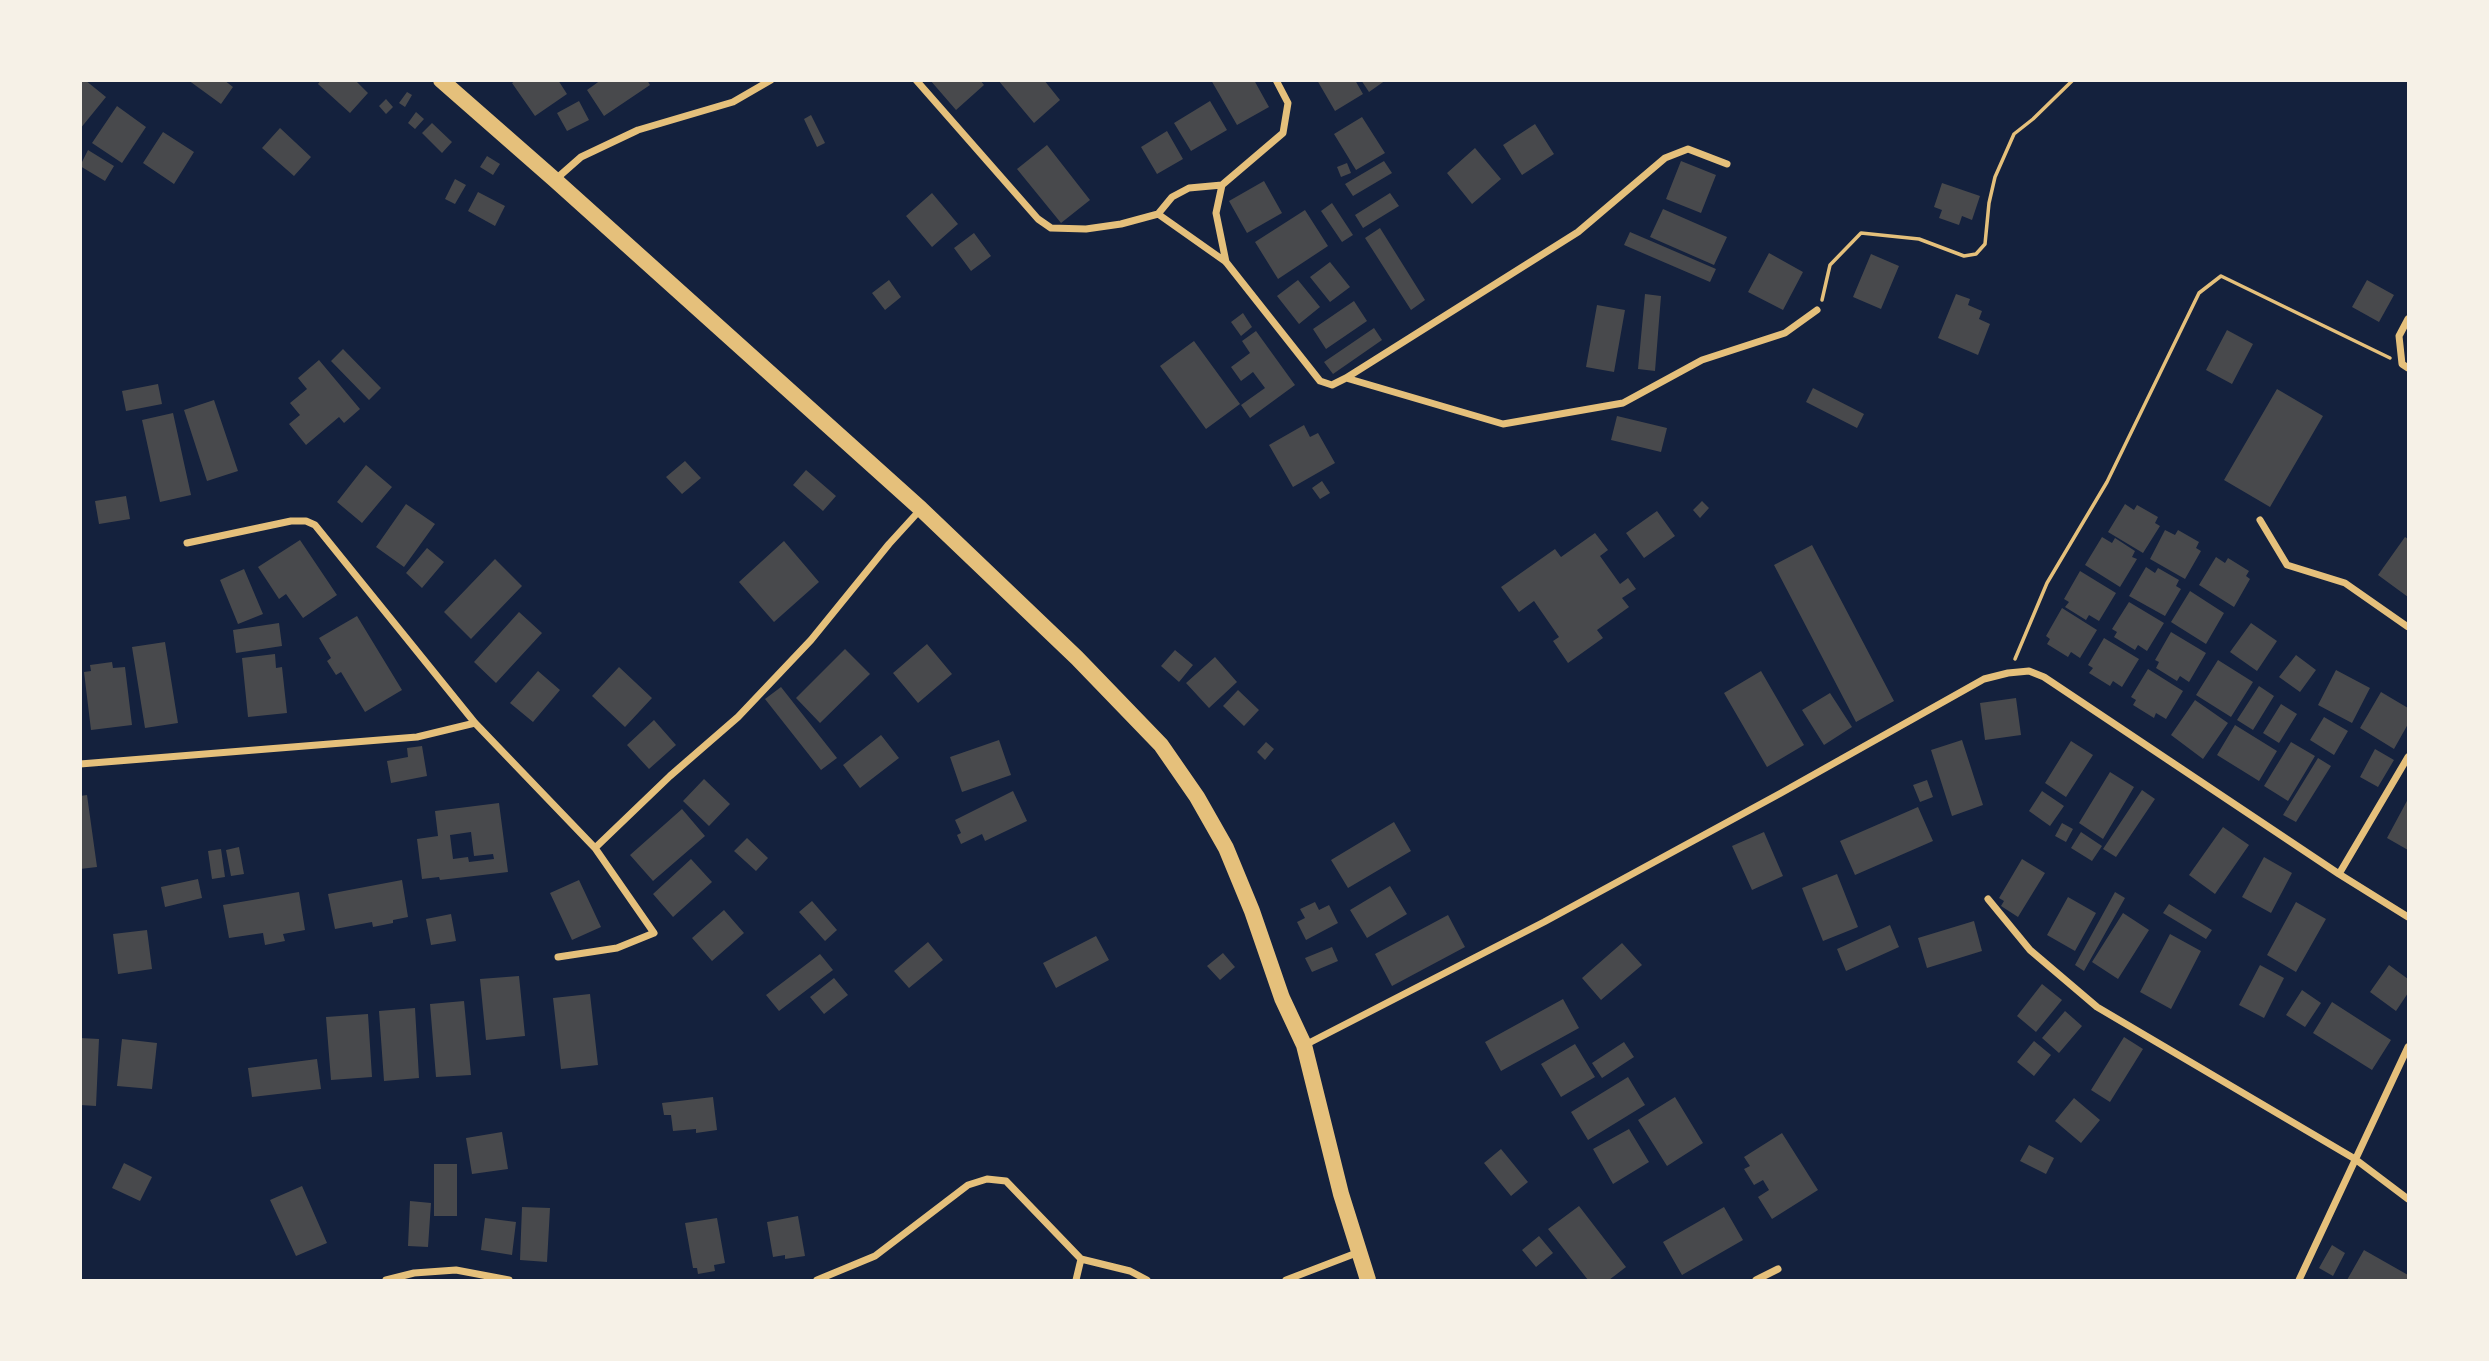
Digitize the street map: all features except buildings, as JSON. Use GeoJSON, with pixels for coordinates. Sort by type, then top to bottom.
{"type":"FeatureCollection","features":[{"type":"Feature","properties":{"kind":"main road"},"geometry":{"type":"LineString","coordinates":[[441,80],[921,509],[1077,658],[1161,745],[1197,797],[1226,848],[1282,998],[1304,1045],[1341,1194],[1368,1280]]}},
{"type":"Feature","properties":{"kind":"street"},"geometry":{"type":"LineString","coordinates":[[555,180],[581,157],[638,130],[733,102],[771,80]]}},
{"type":"Feature","properties":{"kind":"street"},"geometry":{"type":"LineString","coordinates":[[916,80],[1038,219],[1051,228],[1086,229],[1121,224],[1158,214],[1172,197],[1189,188],[1222,184],[1283,133],[1287,103],[1276,80]]}},
{"type":"Feature","properties":{"kind":"street"},"geometry":{"type":"LineString","coordinates":[[1158,214],[1226,262],[1320,381],[1332,385],[1578,232],[1665,158],[1688,149],[1727,164]]}},
{"type":"Feature","properties":{"kind":"street"},"geometry":{"type":"LineString","coordinates":[[1222,184],[1216,213],[1226,262]]}},
{"type":"Feature","properties":{"kind":"street"},"geometry":{"type":"LineString","coordinates":[[1346,378],[1503,424],[1623,402],[1702,360],[1785,333],[1817,310]]}},
{"type":"Feature","properties":{"kind":"street"},"geometry":{"type":"LineString","coordinates":[[2405,366],[2399,336],[2409,319]]}},
{"type":"Feature","properties":{"kind":"street"},"geometry":{"type":"LineString","coordinates":[[595,848],[670,776],[738,717],[811,640],[921,509]]}},
{"type":"Feature","properties":{"kind":"street"},"geometry":{"type":"LineString","coordinates":[[2260,520],[2287,565],[2346,583],[2409,627]]}},
{"type":"Feature","properties":{"kind":"street"},"geometry":{"type":"LineString","coordinates":[[187,543],[291,521],[306,521],[314,525],[475,723],[595,848],[654,933],[617,948],[558,957]]}},
{"type":"Feature","properties":{"kind":"street"},"geometry":{"type":"LineString","coordinates":[[1304,1045],[1556,916],[1984,679],[2008,673],[2029,671],[2044,677],[2339,874],[2409,917]]}},
{"type":"Feature","properties":{"kind":"street"},"geometry":{"type":"LineString","coordinates":[[80,764],[417,737],[475,723]]}},
{"type":"Feature","properties":{"kind":"street"},"geometry":{"type":"LineString","coordinates":[[2339,874],[2409,757]]}},
{"type":"Feature","properties":{"kind":"street"},"geometry":{"type":"LineString","coordinates":[[1988,899],[2030,950],[2097,1007],[2355,1159],[2409,1199]]}},
{"type":"Feature","properties":{"kind":"street"},"geometry":{"type":"LineString","coordinates":[[2299,1280],[2409,1047]]}},
{"type":"Feature","properties":{"kind":"street"},"geometry":{"type":"LineString","coordinates":[[817,1280],[874,1256],[968,1185],[987,1179],[1006,1181],[1081,1259],[1122,1269],[1147,1280]]}},
{"type":"Feature","properties":{"kind":"street"},"geometry":{"type":"LineString","coordinates":[[1286,1280],[1359,1252]]}},
{"type":"Feature","properties":{"kind":"street"},"geometry":{"type":"LineString","coordinates":[[1076,1280],[1081,1259]]}},
{"type":"Feature","properties":{"kind":"street"},"geometry":{"type":"LineString","coordinates":[[1756,1280],[1778,1269]]}},
{"type":"Feature","properties":{"kind":"street"},"geometry":{"type":"LineString","coordinates":[[386,1280],[414,1273],[456,1270],[509,1280]]}},
{"type":"Feature","properties":{"kind":"path"},"geometry":{"type":"LineString","coordinates":[[1817,310],[1825,295],[1830,265],[1861,233],[1919,239],[1964,256],[1976,254],[1985,244],[1995,177],[2014,134],[2073,80]]}},
{"type":"Feature","properties":{"kind":"path"},"geometry":{"type":"LineString","coordinates":[[2008,673],[2047,583],[2107,482],[2199,293],[2221,276],[2405,366]]}}]}
